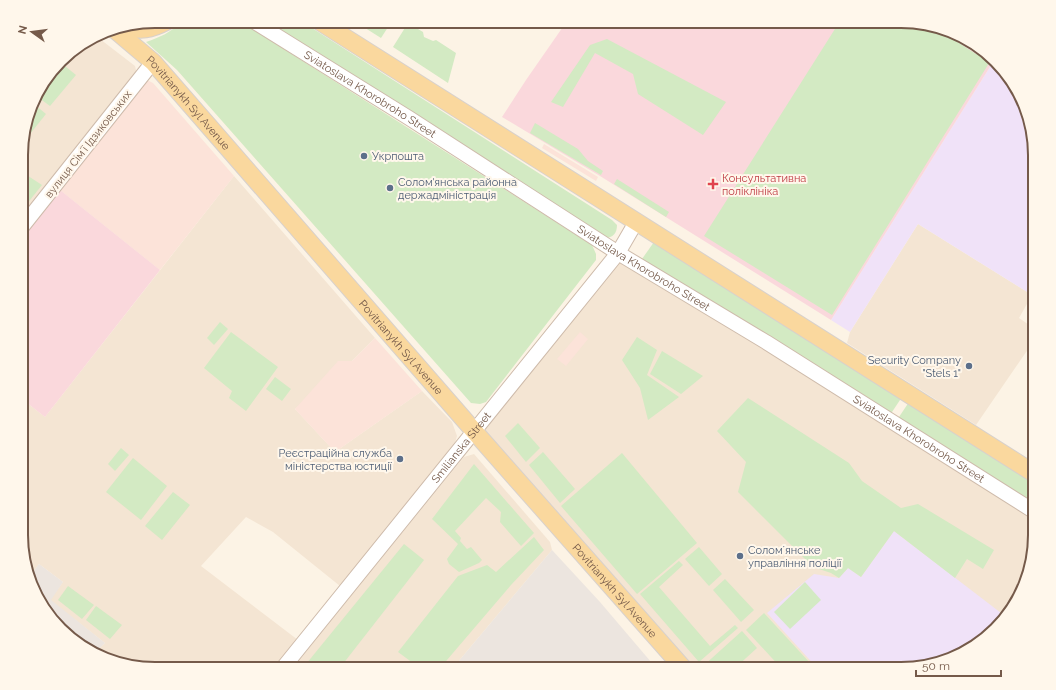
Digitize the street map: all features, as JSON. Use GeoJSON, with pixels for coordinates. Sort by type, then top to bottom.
{"type":"FeatureCollection","features":[{"type":"Feature","properties":{"kind":"main road"},"geometry":{"type":"LineString","coordinates":[[135,29],[154,28]]}},
{"type":"Feature","properties":{"kind":"main road"},"geometry":{"type":"LineString","coordinates":[[330,28],[1028,470]]}},
{"type":"Feature","properties":{"kind":"main road","name":"Povitrianykh Syl Avenue"},"geometry":{"type":"LineString","coordinates":[[119,33],[153,62],[474,431],[678,662]]}},
{"type":"Feature","properties":{"kind":"street","name":"Sviatoslava Khorobroho Street"},"geometry":{"type":"LineString","coordinates":[[264,28],[409,118],[618,253],[772,346],[1028,508]]}},
{"type":"Feature","properties":{"kind":"street","name":"вулиця Сімʼї Ідзиковських"},"geometry":{"type":"LineString","coordinates":[[28,219],[153,62]]}},
{"type":"Feature","properties":{"kind":"street","name":"Smilianska Street"},"geometry":{"type":"LineString","coordinates":[[288,662],[618,253],[636,222]]}},
{"type":"Feature","properties":{"kind":"shaded area"},"geometry":{"type":"Polygon","coordinates":[[[562,28],[909,28],[926,30],[957,41],[972,49],[991,65],[831,320],[600,176],[502,117],[562,28]]]}},
{"type":"Feature","properties":{"kind":"shaded area"},"geometry":{"type":"Polygon","coordinates":[[[101,40],[135,66],[135,75],[28,212],[28,155],[32,122],[45,91],[59,71],[84,49],[101,40]]]}},
{"type":"Feature","properties":{"kind":"shaded area"},"geometry":{"type":"Polygon","coordinates":[[[991,65],[1011,91],[1026,130],[1028,147],[1028,293],[918,224],[850,332],[831,320],[991,65]]]}},
{"type":"Feature","properties":{"kind":"shaded area"},"geometry":{"type":"Polygon","coordinates":[[[149,81],[153,83],[234,176],[160,270],[60,190],[144,82],[149,81]]]}},
{"type":"Feature","properties":{"kind":"shaded area"},"geometry":{"type":"Polygon","coordinates":[[[544,144],[598,177],[596,181],[542,148],[544,144]]]}},
{"type":"Feature","properties":{"kind":"shaded area"},"geometry":{"type":"Polygon","coordinates":[[[234,176],[375,338],[352,361],[295,409],[335,452],[422,391],[452,422],[457,436],[453,450],[340,586],[273,532],[246,517],[201,566],[298,640],[280,662],[155,662],[122,658],[99,649],[105,643],[50,600],[63,582],[39,564],[33,572],[29,552],[28,535],[28,404],[45,417],[234,176]]]}},
{"type":"Feature","properties":{"kind":"shaded area"},"geometry":{"type":"Polygon","coordinates":[[[60,190],[160,270],[45,417],[28,404],[28,228],[60,190]]]}},
{"type":"Feature","properties":{"kind":"shaded area"},"geometry":{"type":"Polygon","coordinates":[[[918,224],[1028,293],[1028,302],[1019,318],[1028,324],[1028,349],[976,425],[847,343],[850,332],[918,224]]]}},
{"type":"Feature","properties":{"kind":"shaded area"},"geometry":{"type":"Polygon","coordinates":[[[618,253],[1028,508],[1028,543],[1026,560],[1015,591],[1007,606],[997,619],[972,641],[934,658],[909,662],[677,662],[474,431],[618,253]]]}},
{"type":"Feature","properties":{"kind":"shaded area"},"geometry":{"type":"Polygon","coordinates":[[[580,332],[588,339],[566,366],[557,359],[580,332]]]}},
{"type":"Feature","properties":{"kind":"shaded area"},"geometry":{"type":"Polygon","coordinates":[[[375,338],[422,391],[335,452],[295,409],[338,361],[352,361],[375,338]]]}},
{"type":"Feature","properties":{"kind":"shaded area"},"geometry":{"type":"Polygon","coordinates":[[[474,454],[550,542],[552,550],[458,662],[297,662],[464,457],[474,454]]]}},
{"type":"Feature","properties":{"kind":"shaded area"},"geometry":{"type":"Polygon","coordinates":[[[894,531],[1001,613],[985,631],[972,641],[934,658],[909,662],[812,662],[767,613],[814,574],[839,578],[848,568],[861,577],[894,531]]]}},
{"type":"Feature","properties":{"kind":"shaded area"},"geometry":{"type":"Polygon","coordinates":[[[552,550],[600,602],[651,662],[458,662],[552,550]]]}},
{"type":"Feature","properties":{"kind":"shaded area"},"geometry":{"type":"Polygon","coordinates":[[[39,564],[63,582],[51,600],[105,643],[99,649],[84,641],[71,631],[49,606],[33,572],[39,564]]]}},
{"type":"Feature","properties":{"kind":"green space"},"geometry":{"type":"Polygon","coordinates":[[[174,28],[251,28],[592,245],[596,254],[596,260],[486,402],[480,404],[471,403],[177,70],[146,42],[169,32],[174,28]]]}},
{"type":"Feature","properties":{"kind":"green space"},"geometry":{"type":"Polygon","coordinates":[[[274,28],[312,28],[612,220],[617,225],[615,233],[610,237],[605,238],[274,28]]]}},
{"type":"Feature","properties":{"kind":"green space"},"geometry":{"type":"Polygon","coordinates":[[[365,28],[387,28],[381,38],[365,28]]]}},
{"type":"Feature","properties":{"kind":"green space"},"geometry":{"type":"Polygon","coordinates":[[[405,28],[416,28],[423,32],[424,37],[433,41],[436,40],[456,53],[448,83],[393,47],[405,28]]]}},
{"type":"Feature","properties":{"kind":"green space"},"geometry":{"type":"Polygon","coordinates":[[[836,28],[909,28],[926,30],[954,40],[976,54],[977,53],[989,63],[832,315],[704,236],[836,28]]]}},
{"type":"Feature","properties":{"kind":"green space"},"geometry":{"type":"Polygon","coordinates":[[[607,39],[726,102],[703,135],[638,94],[633,74],[595,53],[563,107],[551,102],[590,45],[607,39]]]}},
{"type":"Feature","properties":{"kind":"green space"},"geometry":{"type":"Polygon","coordinates":[[[64,66],[76,75],[50,106],[41,99],[49,84],[64,66]]]}},
{"type":"Feature","properties":{"kind":"green space"},"geometry":{"type":"Polygon","coordinates":[[[38,107],[46,114],[30,134],[32,122],[38,107]]]}},
{"type":"Feature","properties":{"kind":"green space"},"geometry":{"type":"Polygon","coordinates":[[[535,123],[578,149],[588,161],[603,171],[601,175],[530,133],[535,123]]]}},
{"type":"Feature","properties":{"kind":"green space"},"geometry":{"type":"Polygon","coordinates":[[[28,176],[42,185],[28,202],[28,176]]]}},
{"type":"Feature","properties":{"kind":"green space"},"geometry":{"type":"Polygon","coordinates":[[[617,179],[669,212],[666,217],[614,184],[617,179]]]}},
{"type":"Feature","properties":{"kind":"green space"},"geometry":{"type":"Polygon","coordinates":[[[654,242],[902,397],[890,415],[642,259],[654,242]]]}},
{"type":"Feature","properties":{"kind":"green space"},"geometry":{"type":"Polygon","coordinates":[[[220,322],[228,329],[214,345],[207,338],[220,322]]]}},
{"type":"Feature","properties":{"kind":"green space"},"geometry":{"type":"Polygon","coordinates":[[[231,332],[278,367],[246,411],[229,398],[232,391],[204,368],[231,332]]]}},
{"type":"Feature","properties":{"kind":"green space"},"geometry":{"type":"Polygon","coordinates":[[[637,337],[657,350],[647,375],[679,397],[648,420],[640,388],[622,360],[637,337]]]}},
{"type":"Feature","properties":{"kind":"green space"},"geometry":{"type":"Polygon","coordinates":[[[662,351],[703,376],[681,394],[650,374],[662,351]]]}},
{"type":"Feature","properties":{"kind":"green space"},"geometry":{"type":"Polygon","coordinates":[[[275,377],[291,389],[282,401],[266,389],[275,377]]]}},
{"type":"Feature","properties":{"kind":"green space"},"geometry":{"type":"Polygon","coordinates":[[[748,398],[849,463],[862,481],[901,508],[918,504],[994,550],[983,569],[967,559],[955,578],[894,531],[861,577],[848,568],[839,578],[831,573],[813,567],[738,492],[746,462],[717,431],[748,398]]]}},
{"type":"Feature","properties":{"kind":"green space"},"geometry":{"type":"Polygon","coordinates":[[[909,402],[1028,477],[1028,503],[897,420],[909,402]]]}},
{"type":"Feature","properties":{"kind":"green space"},"geometry":{"type":"Polygon","coordinates":[[[518,423],[540,448],[526,462],[505,436],[518,423]]]}},
{"type":"Feature","properties":{"kind":"green space"},"geometry":{"type":"Polygon","coordinates":[[[121,448],[129,455],[115,471],[108,464],[121,448]]]}},
{"type":"Feature","properties":{"kind":"green space"},"geometry":{"type":"Polygon","coordinates":[[[543,452],[575,489],[560,503],[529,465],[543,452]]]}},
{"type":"Feature","properties":{"kind":"green space"},"geometry":{"type":"Polygon","coordinates":[[[622,453],[697,543],[637,594],[561,506],[622,453]]]}},
{"type":"Feature","properties":{"kind":"green space"},"geometry":{"type":"Polygon","coordinates":[[[133,458],[167,486],[141,520],[106,492],[133,458]]]}},
{"type":"Feature","properties":{"kind":"green space"},"geometry":{"type":"Polygon","coordinates":[[[474,464],[534,533],[521,546],[500,522],[501,512],[486,498],[455,531],[461,538],[460,541],[467,549],[471,547],[482,560],[479,563],[459,572],[449,564],[447,559],[458,544],[432,519],[474,464]]]}},
{"type":"Feature","properties":{"kind":"green space"},"geometry":{"type":"Polygon","coordinates":[[[173,492],[190,505],[162,540],[145,526],[173,492]]]}},
{"type":"Feature","properties":{"kind":"green space"},"geometry":{"type":"Polygon","coordinates":[[[534,537],[544,550],[511,585],[445,662],[412,662],[398,652],[458,576],[487,565],[496,572],[534,537]]]}},
{"type":"Feature","properties":{"kind":"green space"},"geometry":{"type":"Polygon","coordinates":[[[404,544],[424,560],[344,662],[308,662],[404,544]]]}},
{"type":"Feature","properties":{"kind":"green space"},"geometry":{"type":"Polygon","coordinates":[[[699,547],[722,574],[709,586],[685,559],[699,547]]]}},
{"type":"Feature","properties":{"kind":"green space"},"geometry":{"type":"Polygon","coordinates":[[[679,561],[683,565],[659,587],[710,646],[735,625],[738,628],[699,662],[640,594],[679,561]]]}},
{"type":"Feature","properties":{"kind":"green space"},"geometry":{"type":"Polygon","coordinates":[[[725,579],[754,610],[741,622],[713,590],[725,579]]]}},
{"type":"Feature","properties":{"kind":"green space"},"geometry":{"type":"Polygon","coordinates":[[[805,582],[821,600],[790,629],[774,612],[805,582]]]}},
{"type":"Feature","properties":{"kind":"green space"},"geometry":{"type":"Polygon","coordinates":[[[68,586],[94,605],[82,619],[58,600],[68,586]]]}},
{"type":"Feature","properties":{"kind":"green space"},"geometry":{"type":"Polygon","coordinates":[[[96,606],[122,625],[110,639],[86,620],[96,606]]]}},
{"type":"Feature","properties":{"kind":"green space"},"geometry":{"type":"Polygon","coordinates":[[[764,613],[809,662],[776,662],[746,630],[764,613]]]}},
{"type":"Feature","properties":{"kind":"green space"},"geometry":{"type":"Polygon","coordinates":[[[742,631],[757,648],[742,662],[708,662],[742,631]]]}},
{"type":"Feature","properties":{"kind":"place","name":"Укрпошта"},"geometry":{"type":"Point","coordinates":[364,156]}},
{"type":"Feature","properties":{"kind":"place","name":"Консультативна поліклініка"},"geometry":{"type":"Point","coordinates":[713,184]}},
{"type":"Feature","properties":{"kind":"place","name":"Солом'янська районна держадміністрація"},"geometry":{"type":"Point","coordinates":[390,188]}},
{"type":"Feature","properties":{"kind":"place","name":"Security Company \"Stels 1\""},"geometry":{"type":"Point","coordinates":[969,366]}},
{"type":"Feature","properties":{"kind":"place","name":"Реєстраційна служба міністерства юстиції"},"geometry":{"type":"Point","coordinates":[400,459]}},
{"type":"Feature","properties":{"kind":"place","name":"Соломʼянське управління поліції"},"geometry":{"type":"Point","coordinates":[740,556]}}]}
